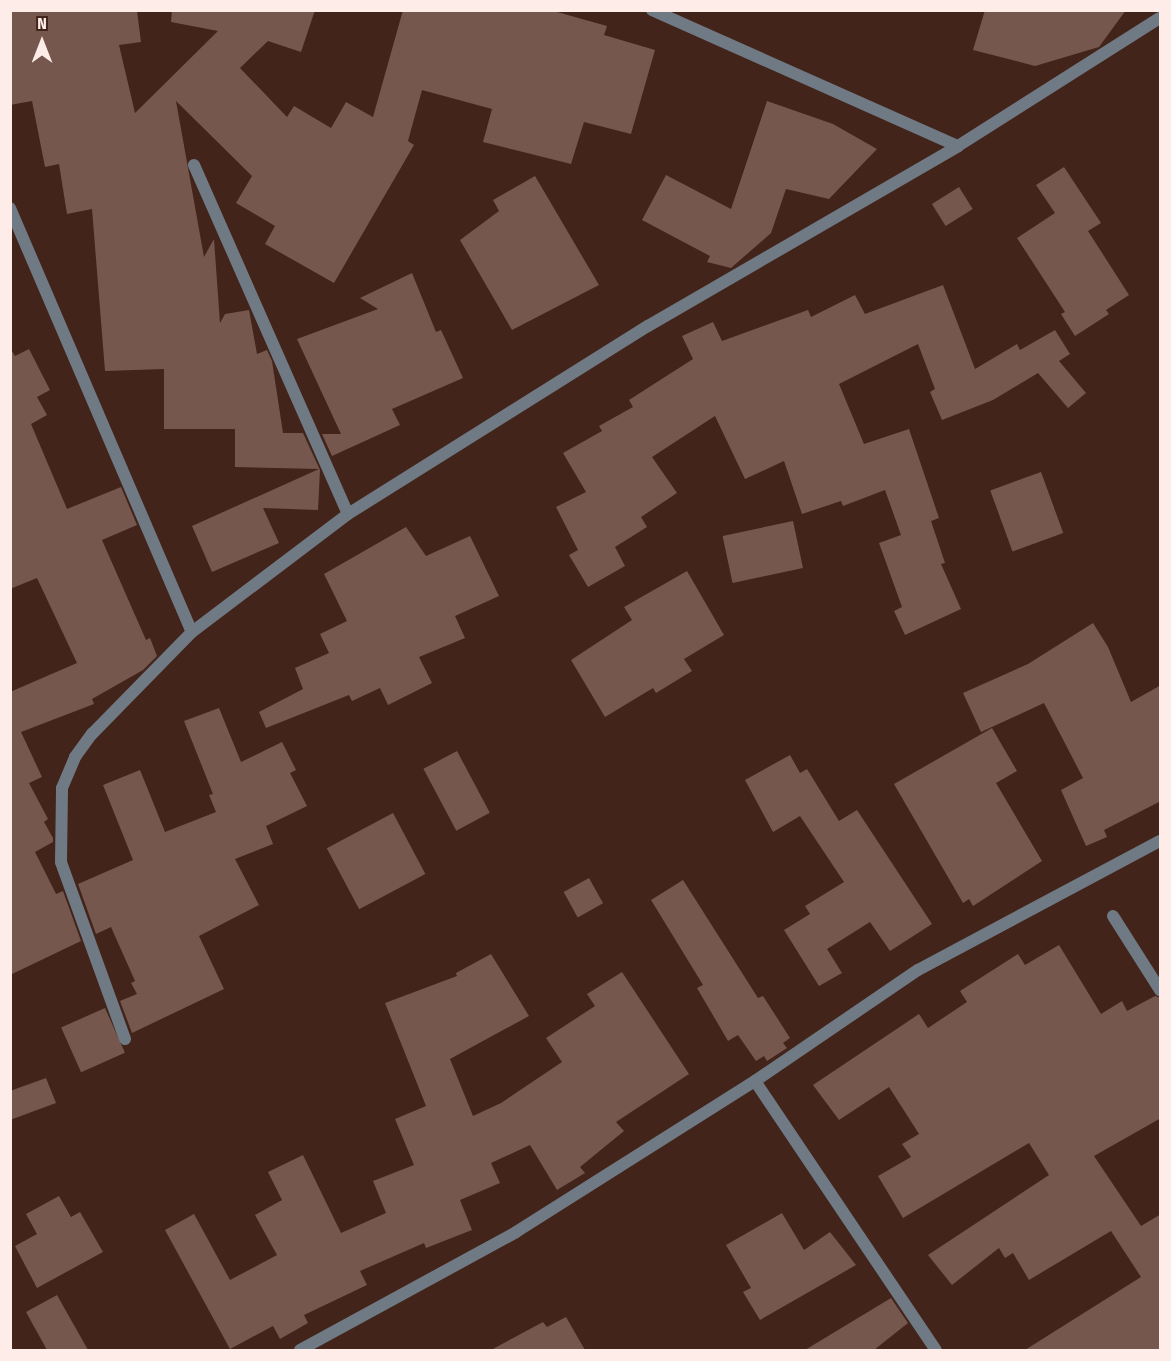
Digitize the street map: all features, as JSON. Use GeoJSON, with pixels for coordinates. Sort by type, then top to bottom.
{"type":"FeatureCollection","features":[{"type":"Feature","properties":{"kind":"street"},"geometry":{"type":"LineString","coordinates":[[652,10],[958,146]]}},
{"type":"Feature","properties":{"kind":"street"},"geometry":{"type":"LineString","coordinates":[[125,1039],[61,862],[62,788],[75,757],[92,734],[192,632],[348,514],[648,326],[958,146],[1161,18]]}},
{"type":"Feature","properties":{"kind":"street"},"geometry":{"type":"LineString","coordinates":[[194,165],[348,514]]}},
{"type":"Feature","properties":{"kind":"street"},"geometry":{"type":"LineString","coordinates":[[10,208],[192,632]]}},
{"type":"Feature","properties":{"kind":"street"},"geometry":{"type":"LineString","coordinates":[[300,1350],[516,1232],[755,1081],[918,970],[1161,840]]}},
{"type":"Feature","properties":{"kind":"street"},"geometry":{"type":"LineString","coordinates":[[1113,916],[1161,990]]}},
{"type":"Feature","properties":{"kind":"street"},"geometry":{"type":"LineString","coordinates":[[755,1081],[936,1350]]}},
{"type":"Feature","properties":{"kind":"building"},"geometry":{"type":"Polygon","coordinates":[[[172,10],[315,10],[301,52],[268,41],[240,68],[287,117],[294,106],[331,128],[346,102],[373,117],[403,10],[550,10],[607,26],[604,35],[655,50],[631,134],[584,122],[571,164],[483,142],[492,109],[422,90],[408,141],[414,145],[334,283],[265,244],[275,226],[236,203],[252,176],[176,101],[204,257],[214,239],[220,323],[225,314],[249,310],[257,354],[267,350],[272,361],[283,433],[303,433],[320,470],[318,510],[263,508],[279,543],[212,572],[192,526],[319,469],[235,467],[235,429],[164,429],[164,369],[105,371],[92,209],[67,214],[59,164],[45,167],[32,101],[10,105],[10,11],[137,11],[141,42],[119,45],[135,113],[218,31],[171,22],[172,10]]]}},
{"type":"Feature","properties":{"kind":"building"},"geometry":{"type":"Polygon","coordinates":[[[985,10],[1126,10],[1099,47],[1035,66],[973,50],[985,10]]]}},
{"type":"Feature","properties":{"kind":"building"},"geometry":{"type":"Polygon","coordinates":[[[767,101],[833,124],[877,149],[829,199],[786,189],[771,233],[731,268],[707,262],[710,256],[642,220],[666,175],[731,209],[767,101]]]}},
{"type":"Feature","properties":{"kind":"building"},"geometry":{"type":"Polygon","coordinates":[[[1064,167],[1101,223],[1088,231],[1129,295],[1106,310],[1109,314],[1075,336],[1061,314],[1065,312],[1017,238],[1055,213],[1036,185],[1064,167]]]}},
{"type":"Feature","properties":{"kind":"building"},"geometry":{"type":"Polygon","coordinates":[[[535,176],[599,285],[512,330],[460,240],[499,211],[493,200],[535,176]]]}},
{"type":"Feature","properties":{"kind":"building"},"geometry":{"type":"Polygon","coordinates":[[[959,187],[973,209],[946,226],[932,204],[959,187]]]}},
{"type":"Feature","properties":{"kind":"building"},"geometry":{"type":"Polygon","coordinates":[[[412,273],[436,332],[441,330],[463,378],[392,409],[400,425],[332,456],[322,434],[341,434],[297,339],[378,309],[360,298],[412,273]]]}},
{"type":"Feature","properties":{"kind":"building"},"geometry":{"type":"Polygon","coordinates":[[[943,285],[975,369],[1017,344],[1020,350],[1055,330],[1070,354],[1059,361],[1086,393],[1068,408],[1038,373],[993,400],[942,420],[930,392],[935,389],[918,344],[839,384],[864,444],[909,429],[939,518],[931,521],[945,563],[941,564],[961,609],[905,635],[894,611],[902,607],[879,543],[901,535],[885,490],[843,506],[841,501],[802,514],[784,461],[745,479],[715,416],[652,457],[677,493],[641,517],[647,527],[615,547],[625,566],[588,587],[569,555],[578,550],[556,507],[586,492],[563,453],[602,431],[599,426],[633,407],[629,400],[693,359],[682,336],[713,322],[722,341],[808,310],[811,317],[855,295],[865,314],[943,285]]]}},
{"type":"Feature","properties":{"kind":"building"},"geometry":{"type":"Polygon","coordinates":[[[10,348],[15,356],[29,349],[50,390],[37,397],[47,415],[31,424],[67,509],[121,487],[137,525],[102,540],[146,640],[150,638],[157,656],[143,670],[92,699],[94,704],[21,732],[42,777],[29,783],[48,819],[44,822],[53,838],[53,842],[35,852],[56,894],[63,891],[81,941],[10,975],[10,692],[77,663],[37,578],[10,589],[10,348]]]}},
{"type":"Feature","properties":{"kind":"building"},"geometry":{"type":"Polygon","coordinates":[[[1041,472],[1063,533],[1012,552],[990,490],[1041,472]]]}},
{"type":"Feature","properties":{"kind":"building"},"geometry":{"type":"Polygon","coordinates":[[[793,521],[803,568],[733,583],[723,536],[793,521]]]}},
{"type":"Feature","properties":{"kind":"building"},"geometry":{"type":"Polygon","coordinates":[[[406,527],[426,556],[470,536],[499,596],[455,616],[465,638],[419,657],[432,683],[388,705],[380,688],[352,701],[349,695],[266,728],[259,712],[303,689],[295,668],[329,653],[320,634],[347,621],[324,574],[406,527]]]}},
{"type":"Feature","properties":{"kind":"building"},"geometry":{"type":"Polygon","coordinates":[[[687,571],[724,635],[684,659],[692,671],[656,693],[653,688],[605,717],[571,660],[632,620],[624,607],[687,571]]]}},
{"type":"Feature","properties":{"kind":"building"},"geometry":{"type":"Polygon","coordinates":[[[1093,623],[1108,647],[1131,702],[1161,685],[1161,801],[1104,830],[1107,837],[1086,846],[1061,790],[1083,778],[1044,703],[981,732],[963,693],[1028,664],[1093,623]]]}},
{"type":"Feature","properties":{"kind":"building"},"geometry":{"type":"Polygon","coordinates":[[[219,708],[241,762],[282,742],[296,770],[290,773],[307,806],[266,826],[273,844],[235,859],[259,905],[199,936],[224,989],[132,1033],[120,1001],[137,994],[131,983],[135,981],[111,927],[96,934],[78,884],[133,860],[103,785],[140,770],[165,832],[216,812],[209,795],[213,794],[184,721],[219,708]]]}},
{"type":"Feature","properties":{"kind":"building"},"geometry":{"type":"Polygon","coordinates":[[[992,728],[1017,771],[996,783],[1042,861],[973,906],[969,899],[963,903],[894,784],[992,728]]]}},
{"type":"Feature","properties":{"kind":"building"},"geometry":{"type":"Polygon","coordinates":[[[457,751],[490,813],[456,831],[423,769],[457,751]]]}},
{"type":"Feature","properties":{"kind":"building"},"geometry":{"type":"Polygon","coordinates":[[[790,755],[800,773],[807,769],[839,821],[857,810],[932,924],[890,951],[870,922],[827,949],[842,973],[819,986],[784,930],[810,914],[805,906],[844,882],[800,816],[773,832],[745,780],[790,755]]]}},
{"type":"Feature","properties":{"kind":"building"},"geometry":{"type":"Polygon","coordinates":[[[393,813],[425,874],[359,909],[327,848],[393,813]]]}},
{"type":"Feature","properties":{"kind":"building"},"geometry":{"type":"Polygon","coordinates":[[[589,878],[603,903],[578,917],[564,892],[589,878]]]}},
{"type":"Feature","properties":{"kind":"building"},"geometry":{"type":"Polygon","coordinates":[[[683,880],[758,998],[763,996],[790,1038],[783,1043],[787,1048],[767,1061],[764,1056],[756,1061],[738,1035],[728,1041],[697,988],[703,985],[651,900],[683,880]]]}},
{"type":"Feature","properties":{"kind":"building"},"geometry":{"type":"Polygon","coordinates":[[[1059,945],[1101,1014],[1122,1001],[1127,1011],[1155,996],[1161,998],[1161,1118],[1094,1156],[1141,1226],[1161,1214],[1161,1350],[1025,1350],[1141,1277],[1111,1231],[1029,1280],[1013,1253],[1005,1258],[999,1248],[952,1285],[928,1255],[1049,1175],[1029,1143],[903,1218],[878,1176],[911,1157],[902,1144],[919,1134],[889,1087],[839,1120],[813,1085],[919,1014],[928,1028],[967,1002],[960,991],[1018,954],[1025,965],[1059,945]]]}},
{"type":"Feature","properties":{"kind":"building"},"geometry":{"type":"Polygon","coordinates":[[[491,954],[529,1016],[450,1059],[473,1116],[501,1103],[562,1062],[546,1038],[595,1006],[587,994],[622,972],[689,1074],[616,1122],[624,1131],[580,1167],[585,1173],[557,1190],[530,1145],[491,1163],[500,1183],[460,1200],[472,1230],[426,1248],[424,1243],[360,1271],[367,1285],[304,1315],[308,1323],[280,1339],[273,1326],[230,1349],[165,1230],[194,1214],[230,1280],[277,1255],[255,1215],[282,1200],[268,1172],[303,1155],[341,1233],[386,1213],[373,1181],[414,1165],[395,1119],[426,1106],[385,1003],[457,976],[456,973],[491,954]]]}},
{"type":"Feature","properties":{"kind":"building"},"geometry":{"type":"Polygon","coordinates":[[[105,1008],[125,1053],[81,1072],[61,1028],[105,1008]]]}},
{"type":"Feature","properties":{"kind":"building"},"geometry":{"type":"Polygon","coordinates":[[[46,1078],[56,1103],[10,1120],[10,1091],[46,1078]]]}},
{"type":"Feature","properties":{"kind":"building"},"geometry":{"type":"Polygon","coordinates":[[[59,1196],[71,1217],[80,1212],[103,1252],[37,1288],[15,1246],[37,1234],[26,1214],[59,1196]]]}},
{"type":"Feature","properties":{"kind":"building"},"geometry":{"type":"Polygon","coordinates":[[[782,1213],[804,1250],[830,1232],[856,1265],[760,1320],[743,1292],[751,1288],[726,1245],[782,1213]]]}},
{"type":"Feature","properties":{"kind":"building"},"geometry":{"type":"Polygon","coordinates":[[[57,1295],[88,1350],[47,1350],[26,1312],[57,1295]]]}},
{"type":"Feature","properties":{"kind":"building"},"geometry":{"type":"Polygon","coordinates":[[[891,1298],[908,1323],[874,1350],[805,1350],[891,1298]]]}},
{"type":"Feature","properties":{"kind":"building"},"geometry":{"type":"Polygon","coordinates":[[[566,1317],[585,1350],[491,1350],[543,1322],[547,1327],[566,1317]]]}}]}
